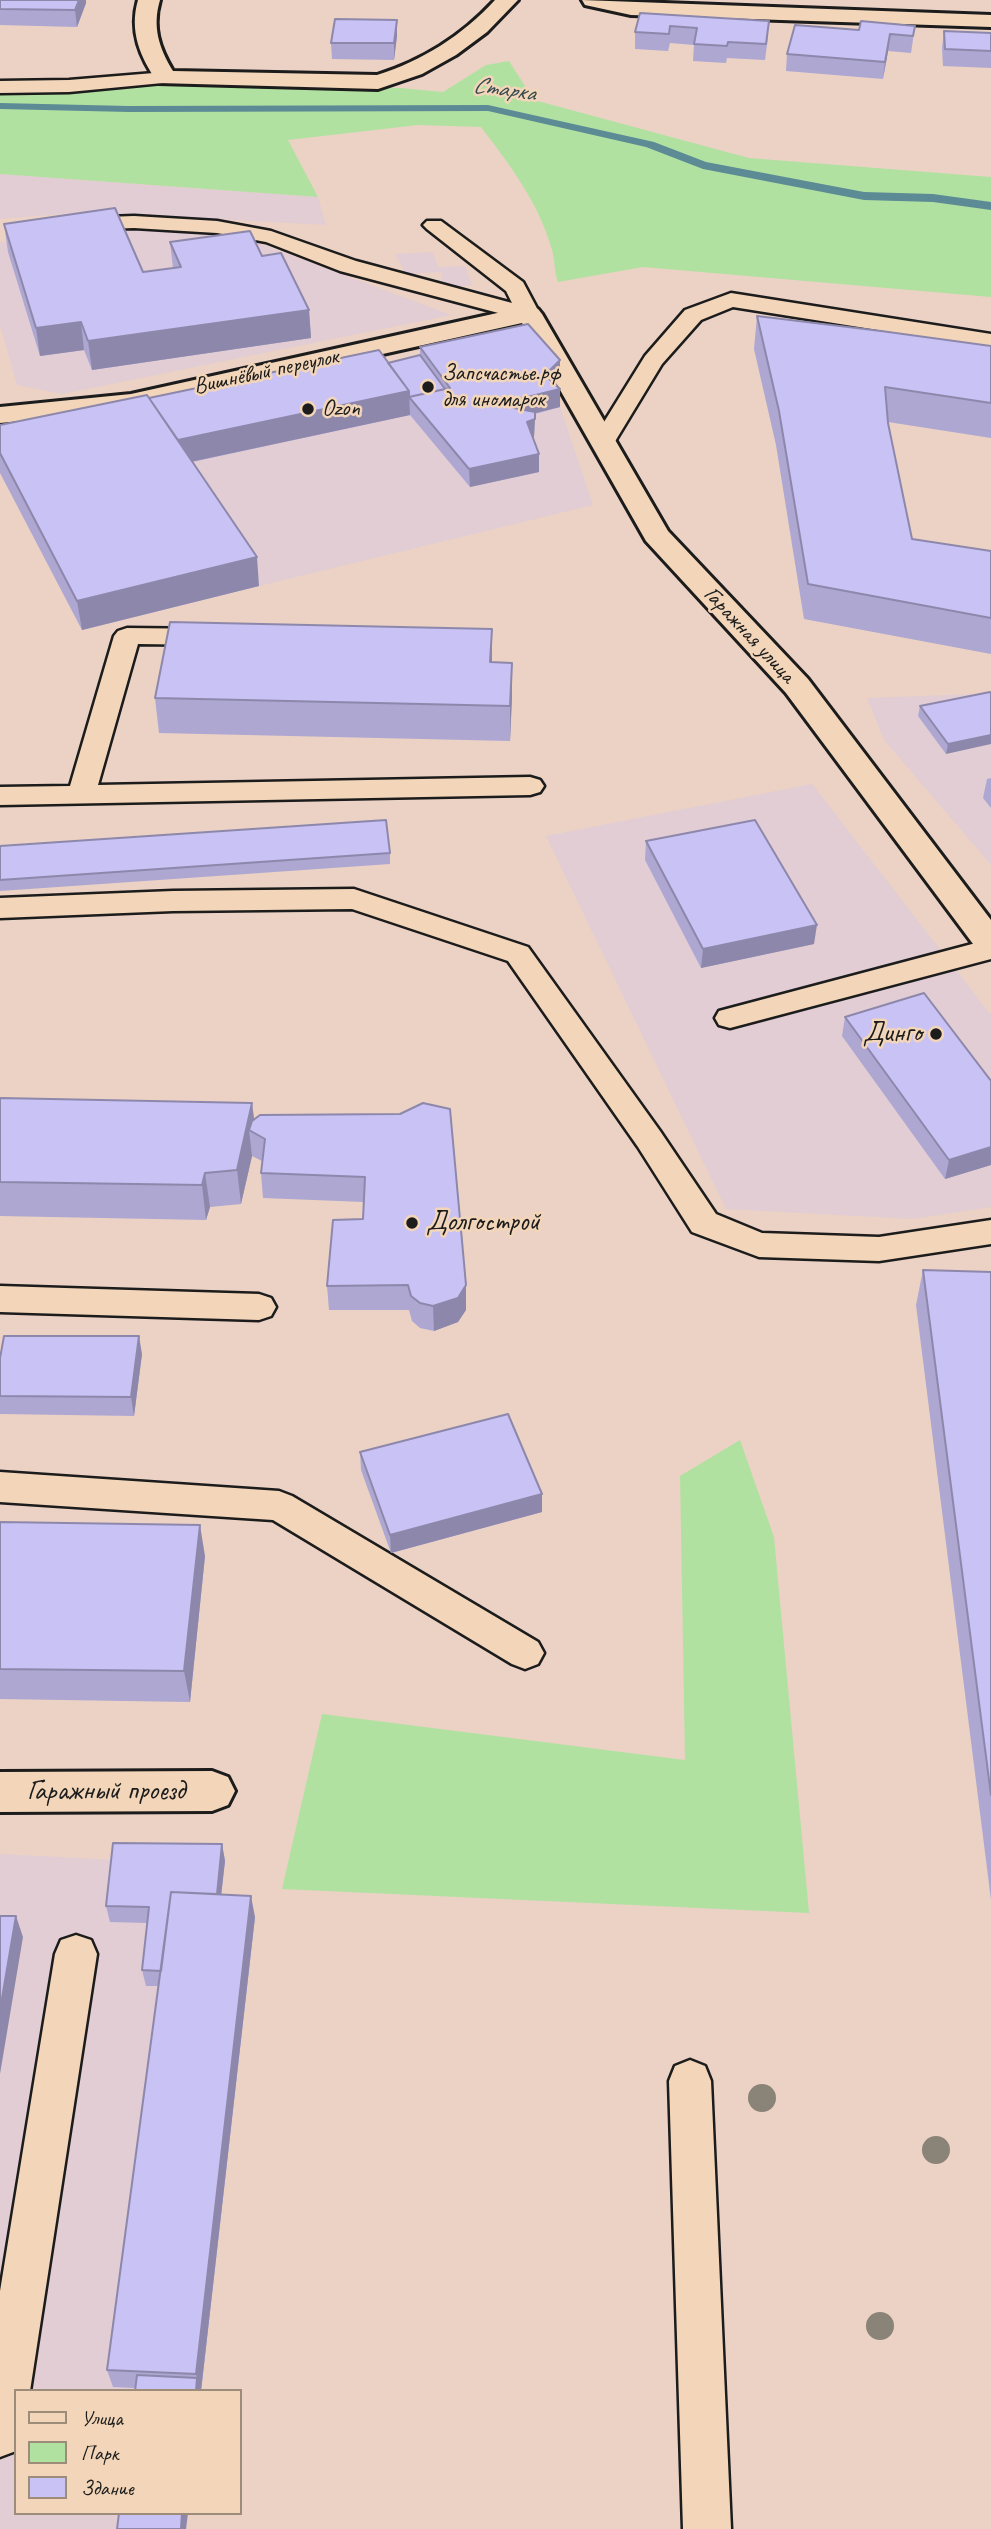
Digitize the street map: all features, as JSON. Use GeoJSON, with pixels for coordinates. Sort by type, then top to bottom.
{"type":"FeatureCollection","features":[{"type":"Feature","properties":{"kind":"street"},"geometry":{"type":"LineString","coordinates":[[149,0],[143,15],[149,53],[166,78],[378,82],[408,74],[467,39],[507,0]]}},
{"type":"Feature","properties":{"kind":"street"},"geometry":{"type":"LineString","coordinates":[[593,0],[631,9],[991,21]]}},
{"type":"Feature","properties":{"kind":"street","name":"Вишнёвый переулок"},"geometry":{"type":"LineString","coordinates":[[0,415],[131,402],[529,314]]}},
{"type":"Feature","properties":{"kind":"street","name":"Гаражная улица"},"geometry":{"type":"LineString","coordinates":[[529,314],[656,535],[797,685],[991,944]]}},
{"type":"Feature","properties":{"kind":"street","name":"Гаражный проезд"},"geometry":{"type":"LineString","coordinates":[[0,1792],[212,1791]]}},
{"type":"Feature","properties":{"kind":"lane"},"geometry":{"type":"LineString","coordinates":[[0,87],[68,86],[166,78]]}},
{"type":"Feature","properties":{"kind":"lane"},"geometry":{"type":"LineString","coordinates":[[56,225],[134,222],[217,227],[271,237],[348,265],[529,314]]}},
{"type":"Feature","properties":{"kind":"lane"},"geometry":{"type":"LineString","coordinates":[[434,225],[515,287],[529,314]]}},
{"type":"Feature","properties":{"kind":"lane"},"geometry":{"type":"LineString","coordinates":[[603,443],[653,361],[693,315],[731,300],[991,341]]}},
{"type":"Feature","properties":{"kind":"lane"},"geometry":{"type":"LineString","coordinates":[[82,794],[127,636],[239,637]]}},
{"type":"Feature","properties":{"kind":"lane"},"geometry":{"type":"LineString","coordinates":[[0,796],[530,786]]}},
{"type":"Feature","properties":{"kind":"lane"},"geometry":{"type":"LineString","coordinates":[[0,908],[173,901],[354,899],[518,954],[649,1139],[704,1223],[759,1245],[879,1249],[991,1232]]}},
{"type":"Feature","properties":{"kind":"lane"},"geometry":{"type":"LineString","coordinates":[[730,1018],[991,950]]}},
{"type":"Feature","properties":{"kind":"lane"},"geometry":{"type":"LineString","coordinates":[[0,1299],[259,1307]]}},
{"type":"Feature","properties":{"kind":"lane"},"geometry":{"type":"LineString","coordinates":[[0,1487],[279,1506],[525,1653]]}},
{"type":"Feature","properties":{"kind":"lane"},"geometry":{"type":"LineString","coordinates":[[0,2434],[76,1954]]}},
{"type":"Feature","properties":{"kind":"lane"},"geometry":{"type":"LineString","coordinates":[[690,2081],[708,2529]]}},
{"type":"Feature","properties":{"kind":"shaded area"},"geometry":{"type":"Polygon","coordinates":[[[0,174],[318,197],[326,225],[89,212],[0,219],[0,174]]]}},
{"type":"Feature","properties":{"kind":"shaded area"},"geometry":{"type":"Polygon","coordinates":[[[133,229],[203,233],[256,242],[451,315],[62,394],[17,385],[0,325],[0,242],[133,229]]]}},
{"type":"Feature","properties":{"kind":"shaded area"},"geometry":{"type":"Polygon","coordinates":[[[433,252],[438,267],[465,266],[472,285],[443,288],[441,272],[406,274],[395,254],[433,252]]]}},
{"type":"Feature","properties":{"kind":"shaded area"},"geometry":{"type":"Polygon","coordinates":[[[560,378],[545,393],[560,407],[593,505],[259,586],[0,454],[560,378]]]}},
{"type":"Feature","properties":{"kind":"shaded area"},"geometry":{"type":"Polygon","coordinates":[[[977,694],[991,697],[991,865],[884,740],[867,698],[977,694]]]}},
{"type":"Feature","properties":{"kind":"shaded area"},"geometry":{"type":"Polygon","coordinates":[[[812,784],[991,1015],[991,1207],[913,1219],[726,1209],[546,836],[812,784]]]}},
{"type":"Feature","properties":{"kind":"shaded area"},"geometry":{"type":"Polygon","coordinates":[[[0,1854],[117,1860],[225,1861],[220,1914],[255,1917],[201,2389],[14,2389],[14,2515],[188,2515],[186,2529],[0,2529],[0,1854]]]}},
{"type":"Feature","properties":{"kind":"green space"},"geometry":{"type":"Polygon","coordinates":[[[509,61],[534,100],[749,158],[991,177],[991,297],[643,267],[558,282],[552,250],[540,216],[513,170],[481,127],[418,125],[288,140],[318,197],[0,174],[0,92],[207,84],[401,88],[443,92],[486,65],[509,61]]]}},
{"type":"Feature","properties":{"kind":"green space"},"geometry":{"type":"Polygon","coordinates":[[[740,1440],[774,1537],[809,1913],[282,1889],[322,1714],[685,1760],[680,1476],[740,1440]]]}},
{"type":"Feature","properties":{"kind":"building"},"geometry":{"type":"Polygon","coordinates":[[[0,0],[79,0],[75,10],[0,9],[0,0]]]}},
{"type":"Feature","properties":{"kind":"building"},"geometry":{"type":"Polygon","coordinates":[[[640,13],[769,21],[766,44],[694,44],[697,28],[670,26],[669,34],[635,32],[640,13]]]}},
{"type":"Feature","properties":{"kind":"building"},"geometry":{"type":"Polygon","coordinates":[[[335,19],[397,20],[394,43],[331,43],[335,19]]]}},
{"type":"Feature","properties":{"kind":"building"},"geometry":{"type":"Polygon","coordinates":[[[861,21],[915,26],[913,36],[890,34],[885,62],[787,54],[795,25],[859,30],[861,21]]]}},
{"type":"Feature","properties":{"kind":"building"},"geometry":{"type":"Polygon","coordinates":[[[944,31],[991,33],[991,51],[945,49],[944,31]]]}},
{"type":"Feature","properties":{"kind":"building"},"geometry":{"type":"Polygon","coordinates":[[[115,208],[143,272],[181,267],[170,242],[250,231],[262,256],[281,253],[309,310],[88,341],[81,322],[36,328],[4,224],[115,208]]]}},
{"type":"Feature","properties":{"kind":"building"},"geometry":{"type":"Polygon","coordinates":[[[757,316],[991,346],[991,403],[885,387],[888,423],[912,539],[991,551],[991,618],[808,584],[779,411],[757,316]]]}},
{"type":"Feature","properties":{"kind":"building"},"geometry":{"type":"Polygon","coordinates":[[[528,324],[560,360],[545,375],[560,389],[507,402],[514,408],[535,412],[535,419],[527,422],[539,454],[469,469],[409,397],[450,388],[420,347],[528,324]]]}},
{"type":"Feature","properties":{"kind":"building"},"geometry":{"type":"Polygon","coordinates":[[[379,350],[409,391],[178,440],[149,398],[379,350]]]}},
{"type":"Feature","properties":{"kind":"building"},"geometry":{"type":"Polygon","coordinates":[[[420,355],[445,389],[409,397],[409,391],[388,363],[420,355]]]}},
{"type":"Feature","properties":{"kind":"building"},"geometry":{"type":"Polygon","coordinates":[[[147,395],[257,557],[77,601],[0,453],[0,425],[147,395]]]}},
{"type":"Feature","properties":{"kind":"building"},"geometry":{"type":"Polygon","coordinates":[[[170,622],[492,629],[490,662],[512,663],[510,706],[155,698],[170,622]]]}},
{"type":"Feature","properties":{"kind":"building"},"geometry":{"type":"Polygon","coordinates":[[[990,692],[991,735],[948,744],[920,706],[990,692]]]}},
{"type":"Feature","properties":{"kind":"building"},"geometry":{"type":"Polygon","coordinates":[[[386,820],[390,853],[0,880],[0,846],[386,820]]]}},
{"type":"Feature","properties":{"kind":"building"},"geometry":{"type":"Polygon","coordinates":[[[755,820],[817,925],[703,949],[646,841],[755,820]]]}},
{"type":"Feature","properties":{"kind":"building"},"geometry":{"type":"Polygon","coordinates":[[[924,993],[991,1081],[991,1147],[949,1160],[845,1017],[924,993]]]}},
{"type":"Feature","properties":{"kind":"building"},"geometry":{"type":"Polygon","coordinates":[[[0,1098],[252,1103],[237,1170],[205,1173],[202,1185],[0,1182],[0,1098]]]}},
{"type":"Feature","properties":{"kind":"building","name":"Долгострой"},"geometry":{"type":"Polygon","coordinates":[[[423,1103],[450,1109],[466,1285],[458,1298],[433,1306],[420,1303],[411,1296],[408,1285],[327,1286],[333,1220],[363,1219],[365,1177],[261,1173],[265,1139],[249,1130],[252,1121],[260,1115],[400,1114],[423,1103]]]}},
{"type":"Feature","properties":{"kind":"building"},"geometry":{"type":"Polygon","coordinates":[[[923,1270],[991,1272],[991,1795],[923,1270]]]}},
{"type":"Feature","properties":{"kind":"building"},"geometry":{"type":"Polygon","coordinates":[[[4,1336],[139,1336],[131,1397],[0,1396],[0,1358],[4,1336]]]}},
{"type":"Feature","properties":{"kind":"building"},"geometry":{"type":"Polygon","coordinates":[[[508,1414],[542,1494],[390,1535],[360,1452],[508,1414]]]}},
{"type":"Feature","properties":{"kind":"building"},"geometry":{"type":"Polygon","coordinates":[[[0,1522],[200,1525],[184,1671],[0,1669],[0,1522]]]}},
{"type":"Feature","properties":{"kind":"building"},"geometry":{"type":"Polygon","coordinates":[[[113,1843],[222,1844],[217,1894],[171,1892],[161,1971],[142,1970],[149,1907],[106,1906],[113,1843]]]}},
{"type":"Feature","properties":{"kind":"building"},"geometry":{"type":"Polygon","coordinates":[[[171,1892],[251,1896],[196,2374],[107,2370],[171,1892]]]}},
{"type":"Feature","properties":{"kind":"building"},"geometry":{"type":"Polygon","coordinates":[[[0,1916],[16,1916],[0,2010],[0,1916]]]}},
{"type":"Feature","properties":{"kind":"building"},"geometry":{"type":"Polygon","coordinates":[[[137,2375],[197,2378],[196,2389],[135,2389],[137,2375]]]}},
{"type":"Feature","properties":{"kind":"building"},"geometry":{"type":"Polygon","coordinates":[[[119,2515],[182,2515],[181,2529],[117,2529],[119,2515]]]}},
{"type":"Feature","properties":{"kind":"waterway","name":"Старка"},"geometry":{"type":"LineString","coordinates":[[0,106],[129,109],[488,108],[650,144],[703,165],[864,196],[933,198],[991,206]]}},
{"type":"Feature","properties":{"kind":"place","name":"Запсчастье.рф для иномарок"},"geometry":{"type":"Point","coordinates":[428,387]}},
{"type":"Feature","properties":{"kind":"place","name":"Ozon"},"geometry":{"type":"Point","coordinates":[308,409]}},
{"type":"Feature","properties":{"kind":"place","name":"Динго"},"geometry":{"type":"Point","coordinates":[936,1034]}},
{"type":"Feature","properties":{"kind":"place","name":"Долгострой"},"geometry":{"type":"Point","coordinates":[412,1223]}}]}
